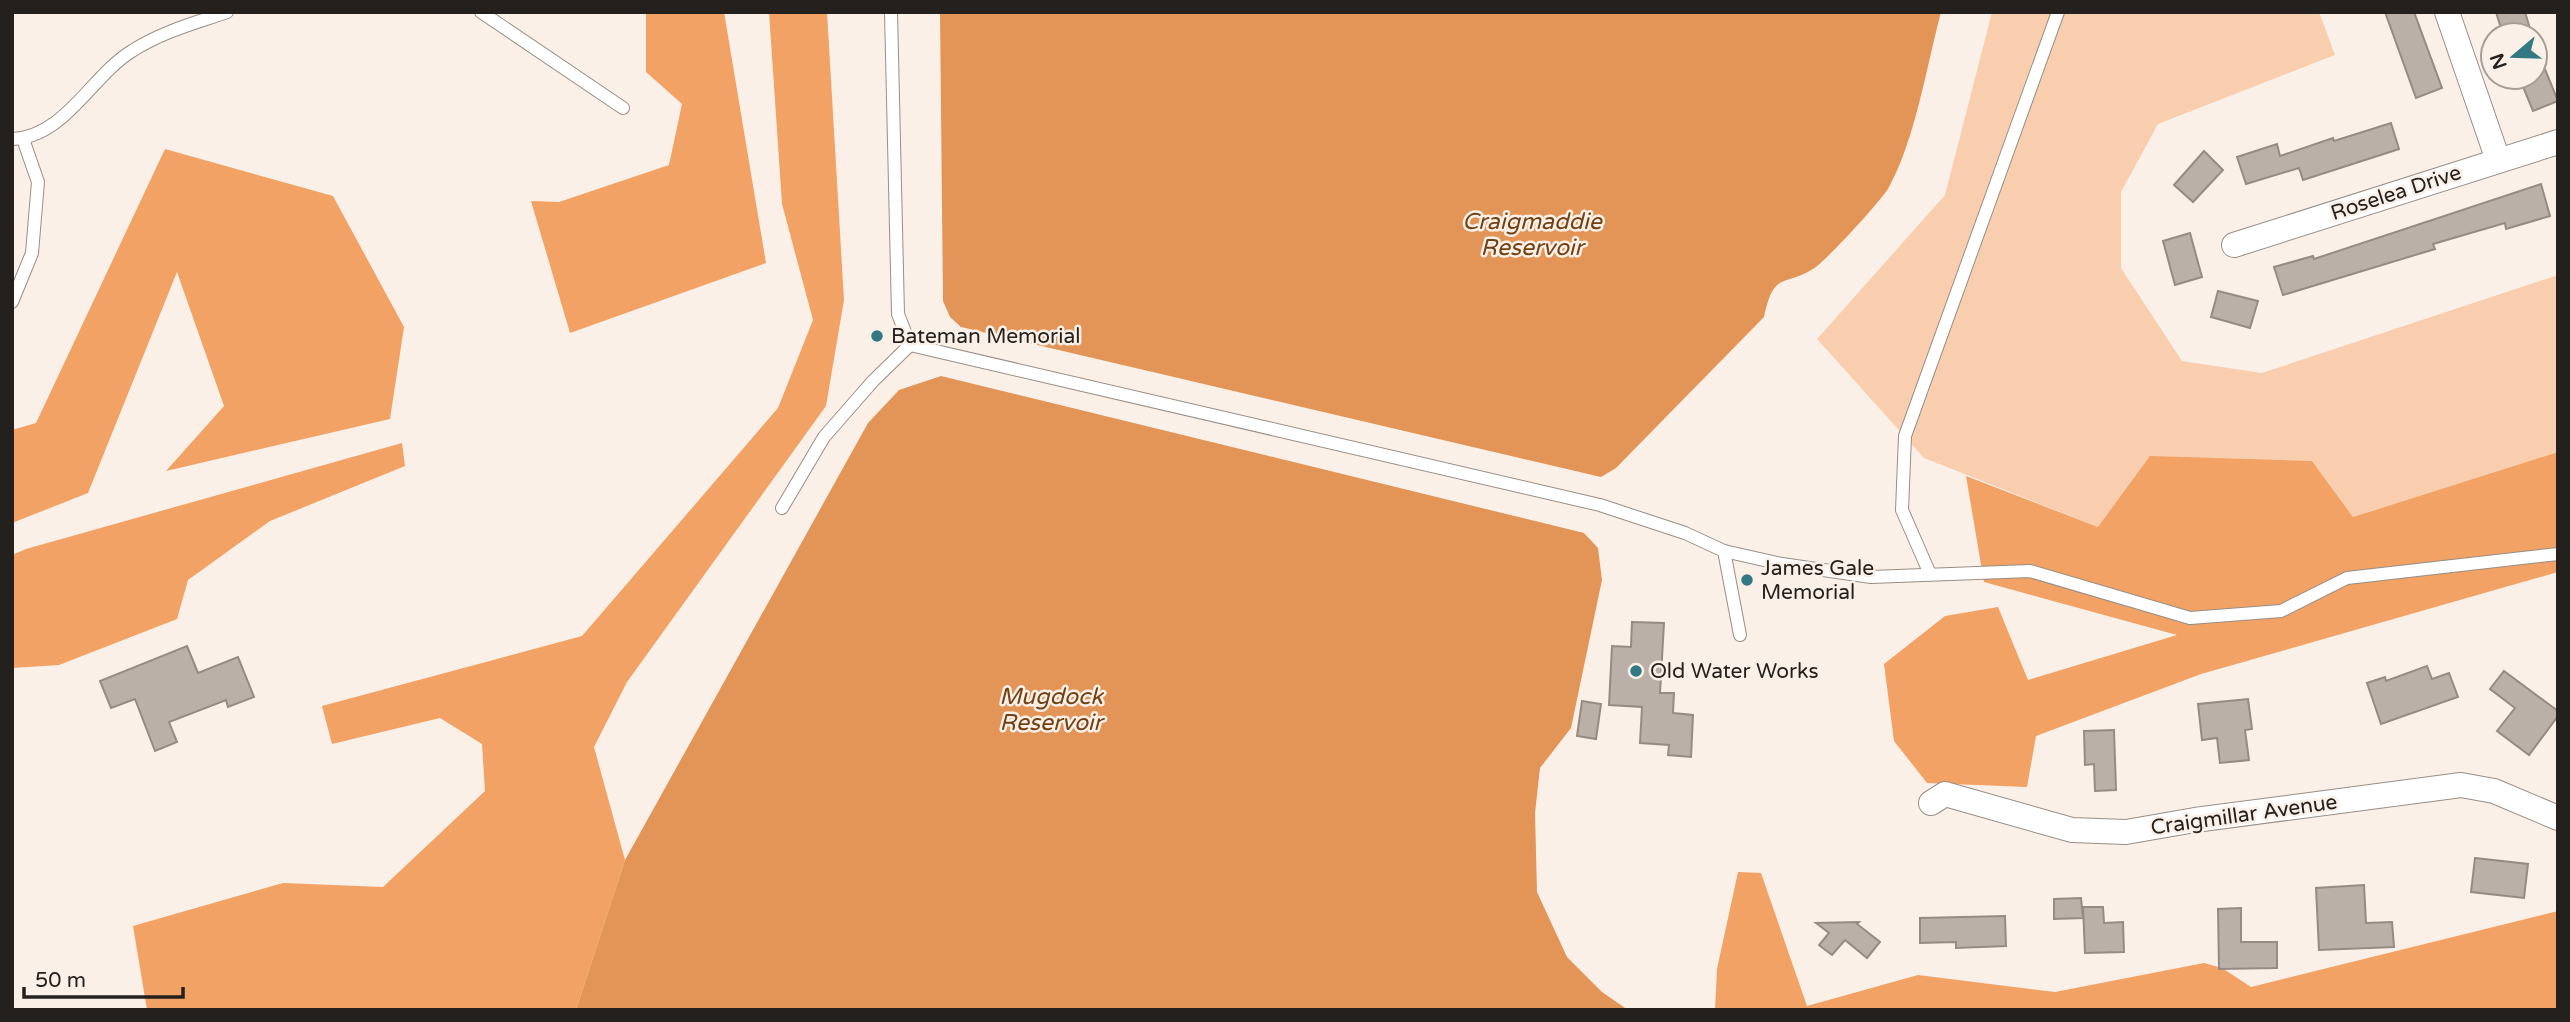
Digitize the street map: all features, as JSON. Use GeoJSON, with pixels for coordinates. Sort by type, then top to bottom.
{"type":"FeatureCollection","features":[{"type":"Feature","properties":{"kind":"street"},"geometry":{"type":"LineString","coordinates":[[2447,12],[2498,160]]}},
{"type":"Feature","properties":{"kind":"street","name":"Roselea Drive"},"geometry":{"type":"LineString","coordinates":[[2234,245],[2558,142]]}},
{"type":"Feature","properties":{"kind":"street","name":"Craigmillar Avenue"},"geometry":{"type":"LineString","coordinates":[[1931,803],[1945,794],[2072,830],[2126,832],[2195,820],[2461,785],[2494,791],[2558,818]]}},
{"type":"Feature","properties":{"kind":"lane"},"geometry":{"type":"LineString","coordinates":[[12,302],[32,253],[38,182],[18,139],[62,118],[131,51],[176,29],[227,12]]}},
{"type":"Feature","properties":{"kind":"lane"},"geometry":{"type":"LineString","coordinates":[[481,12],[623,108]]}},
{"type":"Feature","properties":{"kind":"lane"},"geometry":{"type":"LineString","coordinates":[[891,12],[898,314],[910,345]]}},
{"type":"Feature","properties":{"kind":"lane"},"geometry":{"type":"LineString","coordinates":[[1930,575],[1902,510],[1905,436],[2058,12]]}},
{"type":"Feature","properties":{"kind":"lane"},"geometry":{"type":"LineString","coordinates":[[782,508],[824,437],[873,381],[910,345]]}},
{"type":"Feature","properties":{"kind":"lane"},"geometry":{"type":"LineString","coordinates":[[910,345],[1600,505],[1685,533],[1724,551],[1782,564],[1871,577],[2030,571],[2190,618],[2281,611],[2347,578],[2558,554]]}},
{"type":"Feature","properties":{"kind":"lane"},"geometry":{"type":"LineString","coordinates":[[1724,551],[1740,635]]}},
{"type":"Feature","properties":{"kind":"shaded area"},"geometry":{"type":"Polygon","coordinates":[[[646,12],[724,12],[766,263],[570,333],[531,201],[559,202],[669,165],[682,104],[646,72],[646,12]]]}},
{"type":"Feature","properties":{"kind":"shaded area"},"geometry":{"type":"Polygon","coordinates":[[[769,12],[827,12],[844,300],[826,406],[627,682],[594,747],[625,860],[576,1010],[147,1010],[133,926],[283,883],[383,887],[485,791],[482,744],[440,718],[332,744],[322,706],[582,636],[778,408],[813,320],[782,204],[769,12]]]}},
{"type":"Feature","properties":{"kind":"shaded area"},"geometry":{"type":"Polygon","coordinates":[[[1992,12],[2319,12],[2335,55],[2158,124],[2121,192],[2121,268],[2182,361],[2262,373],[2558,275],[2558,452],[2353,517],[2312,461],[2098,527],[1924,458],[1817,339],[1945,195],[1992,12]]]}},
{"type":"Feature","properties":{"kind":"shaded area"},"geometry":{"type":"Polygon","coordinates":[[[165,149],[333,196],[404,327],[390,419],[166,471],[224,406],[177,272],[88,493],[12,523],[12,430],[36,423],[165,149]]]}},
{"type":"Feature","properties":{"kind":"shaded area"},"geometry":{"type":"Polygon","coordinates":[[[402,443],[405,466],[270,521],[188,580],[177,619],[59,665],[12,668],[12,555],[402,443]]]}},
{"type":"Feature","properties":{"kind":"shaded area"},"geometry":{"type":"Polygon","coordinates":[[[2558,452],[2558,572],[2201,674],[2036,736],[2027,787],[1927,783],[1894,741],[1884,664],[1945,616],[1998,607],[2028,680],[2177,635],[1984,582],[1966,476],[2098,527],[2150,456],[2312,461],[2353,517],[2558,452]]]}},
{"type":"Feature","properties":{"kind":"shaded area"},"geometry":{"type":"Polygon","coordinates":[[[1738,872],[1761,873],[1807,1006],[1918,975],[2055,992],[2204,963],[2222,968],[2251,987],[2558,911],[2558,1010],[1715,1010],[1717,969],[1738,872]]]}},
{"type":"Feature","properties":{"kind":"water","name":"Craigmaddie Reservoir"},"geometry":{"type":"Polygon","coordinates":[[[940,12],[1941,12],[1913,125],[1898,168],[1885,194],[1819,264],[1776,286],[1764,317],[1616,468],[1601,477],[961,327],[950,317],[943,301],[940,12]]]}},
{"type":"Feature","properties":{"kind":"water","name":"Mugdock Reservoir"},"geometry":{"type":"Polygon","coordinates":[[[941,376],[1584,533],[1598,548],[1602,580],[1571,728],[1540,768],[1535,813],[1537,892],[1567,957],[1602,992],[1628,1010],[576,1010],[625,860],[868,423],[899,390],[941,376]]]}},
{"type":"Feature","properties":{"kind":"building"},"geometry":{"type":"Polygon","coordinates":[[[2385,12],[2414,12],[2442,88],[2416,98],[2385,12]]]}},
{"type":"Feature","properties":{"kind":"building"},"geometry":{"type":"Polygon","coordinates":[[[2496,12],[2525,12],[2528,21],[2499,21],[2496,12]]]}},
{"type":"Feature","properties":{"kind":"building"},"geometry":{"type":"Polygon","coordinates":[[[2549,79],[2558,101],[2533,111],[2525,91],[2549,91],[2549,79]]]}},
{"type":"Feature","properties":{"kind":"building"},"geometry":{"type":"Polygon","coordinates":[[[2391,123],[2399,149],[2303,180],[2299,168],[2246,184],[2237,157],[2277,144],[2280,156],[2333,138],[2334,141],[2391,123]]]}},
{"type":"Feature","properties":{"kind":"building"},"geometry":{"type":"Polygon","coordinates":[[[2204,151],[2223,170],[2193,202],[2174,185],[2204,151]]]}},
{"type":"Feature","properties":{"kind":"building"},"geometry":{"type":"Polygon","coordinates":[[[2541,184],[2550,216],[2506,229],[2505,223],[2433,244],[2435,249],[2283,295],[2274,267],[2313,256],[2314,259],[2541,184]]]}},
{"type":"Feature","properties":{"kind":"building"},"geometry":{"type":"Polygon","coordinates":[[[2190,233],[2202,277],[2175,285],[2163,241],[2190,233]]]}},
{"type":"Feature","properties":{"kind":"building"},"geometry":{"type":"Polygon","coordinates":[[[2218,291],[2258,301],[2250,328],[2211,317],[2218,291]]]}},
{"type":"Feature","properties":{"kind":"building","name":"Old Water Works"},"geometry":{"type":"Polygon","coordinates":[[[1632,622],[1664,623],[1660,693],[1674,693],[1673,713],[1693,715],[1691,757],[1668,755],[1669,745],[1640,743],[1642,707],[1609,705],[1612,646],[1631,647],[1632,622]]]}},
{"type":"Feature","properties":{"kind":"building"},"geometry":{"type":"Polygon","coordinates":[[[187,646],[198,673],[238,657],[254,697],[228,707],[226,700],[169,722],[177,742],[155,751],[135,699],[111,708],[100,681],[187,646]]]}},
{"type":"Feature","properties":{"kind":"building"},"geometry":{"type":"Polygon","coordinates":[[[2427,666],[2432,679],[2449,673],[2458,697],[2381,724],[2367,683],[2385,677],[2386,681],[2427,666]]]}},
{"type":"Feature","properties":{"kind":"building"},"geometry":{"type":"Polygon","coordinates":[[[2504,671],[2558,711],[2558,716],[2529,755],[2497,731],[2515,708],[2490,689],[2504,671]]]}},
{"type":"Feature","properties":{"kind":"building"},"geometry":{"type":"Polygon","coordinates":[[[2248,699],[2252,729],[2245,730],[2249,760],[2220,763],[2217,738],[2202,740],[2198,704],[2248,699]]]}},
{"type":"Feature","properties":{"kind":"building"},"geometry":{"type":"Polygon","coordinates":[[[1582,701],[1601,704],[1596,739],[1577,736],[1582,701]]]}},
{"type":"Feature","properties":{"kind":"building"},"geometry":{"type":"Polygon","coordinates":[[[2114,730],[2116,790],[2095,791],[2094,764],[2085,765],[2084,731],[2114,730]]]}},
{"type":"Feature","properties":{"kind":"building"},"geometry":{"type":"Polygon","coordinates":[[[2475,858],[2528,864],[2524,898],[2471,892],[2475,858]]]}},
{"type":"Feature","properties":{"kind":"building"},"geometry":{"type":"Polygon","coordinates":[[[2364,885],[2366,923],[2392,922],[2394,947],[2319,950],[2316,888],[2364,885]]]}},
{"type":"Feature","properties":{"kind":"building"},"geometry":{"type":"Polygon","coordinates":[[[2081,898],[2083,918],[2054,919],[2054,899],[2081,898]]]}},
{"type":"Feature","properties":{"kind":"building"},"geometry":{"type":"Polygon","coordinates":[[[2083,907],[2103,907],[2104,923],[2123,922],[2124,952],[2085,953],[2083,907]]]}},
{"type":"Feature","properties":{"kind":"building"},"geometry":{"type":"Polygon","coordinates":[[[2241,908],[2241,942],[2277,942],[2277,968],[2219,969],[2218,909],[2241,908]]]}},
{"type":"Feature","properties":{"kind":"building"},"geometry":{"type":"Polygon","coordinates":[[[2005,916],[2006,946],[1956,948],[1956,942],[1920,943],[1920,918],[2005,916]]]}},
{"type":"Feature","properties":{"kind":"building"},"geometry":{"type":"Polygon","coordinates":[[[1859,922],[1857,924],[1880,942],[1867,958],[1845,940],[1832,955],[1819,945],[1829,933],[1816,923],[1859,922]]]}},
{"type":"Feature","properties":{"kind":"place","name":"Bateman Memorial"},"geometry":{"type":"Point","coordinates":[877,336]}},
{"type":"Feature","properties":{"kind":"place","name":"James Gale Memorial"},"geometry":{"type":"Point","coordinates":[1747,580]}},
{"type":"Feature","properties":{"kind":"place","name":"Old Water Works"},"geometry":{"type":"Point","coordinates":[1636,671]}}]}
